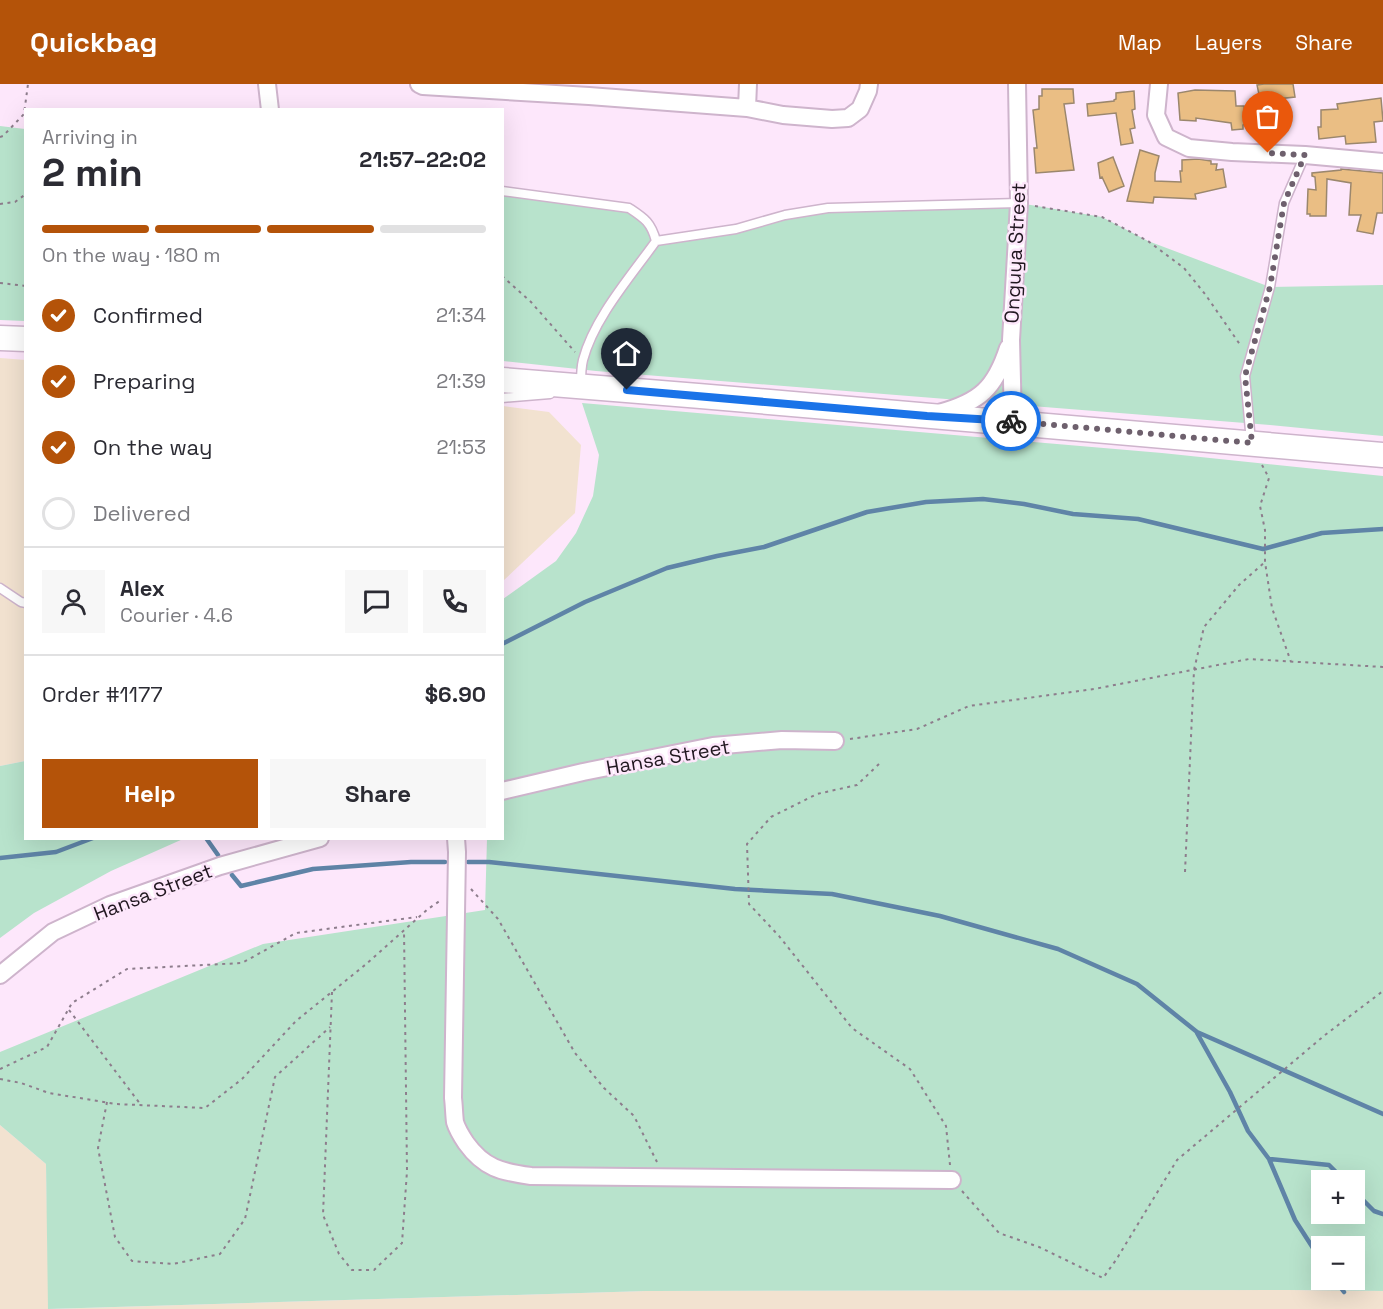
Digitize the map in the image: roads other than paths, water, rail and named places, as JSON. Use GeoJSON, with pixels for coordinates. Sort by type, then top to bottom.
{"type":"FeatureCollection","features":[{"type":"Feature","properties":{"kind":"main road"},"geometry":{"type":"LineString","coordinates":[[0,338],[24,339]]}},
{"type":"Feature","properties":{"kind":"main road"},"geometry":{"type":"LineString","coordinates":[[504,380],[1383,454]]}},
{"type":"Feature","properties":{"kind":"street"},"geometry":{"type":"LineString","coordinates":[[267,84],[270,108]]}},
{"type":"Feature","properties":{"kind":"street"},"geometry":{"type":"LineString","coordinates":[[419,84],[423,87],[747,108],[783,115],[832,119],[848,118],[860,109],[869,84]]}},
{"type":"Feature","properties":{"kind":"street"},"geometry":{"type":"LineString","coordinates":[[747,108],[748,84]]}},
{"type":"Feature","properties":{"kind":"street","name":"Onguya Street"},"geometry":{"type":"LineString","coordinates":[[1012,422],[1011,340],[1019,203],[1017,84]]}},
{"type":"Feature","properties":{"kind":"street"},"geometry":{"type":"LineString","coordinates":[[1159,84],[1156,116],[1166,137],[1190,148],[1383,162]]}},
{"type":"Feature","properties":{"kind":"street"},"geometry":{"type":"LineString","coordinates":[[927,416],[972,401],[986,391],[998,374],[1011,340]]}},
{"type":"Feature","properties":{"kind":"street","name":"Hansa Street"},"geometry":{"type":"LineString","coordinates":[[504,791],[713,746],[782,740],[835,741]]}},
{"type":"Feature","properties":{"kind":"street","name":"Hansa Street"},"geometry":{"type":"LineString","coordinates":[[0,975],[53,932],[110,905],[220,866],[313,840]]}},
{"type":"Feature","properties":{"kind":"street"},"geometry":{"type":"LineString","coordinates":[[456,840],[453,1098],[456,1124],[462,1137],[484,1163],[498,1170],[531,1176],[952,1180]]}},
{"type":"Feature","properties":{"kind":"lane"},"geometry":{"type":"LineString","coordinates":[[1252,443],[1245,376],[1270,287],[1284,203],[1305,155]]}},
{"type":"Feature","properties":{"kind":"lane"},"geometry":{"type":"LineString","coordinates":[[504,191],[629,208],[652,227],[656,241]]}},
{"type":"Feature","properties":{"kind":"lane"},"geometry":{"type":"LineString","coordinates":[[504,398],[557,393],[580,386],[583,362],[590,342],[609,306],[656,241],[736,229],[785,215],[828,208],[1019,203]]}},
{"type":"Feature","properties":{"kind":"lane"},"geometry":{"type":"LineString","coordinates":[[0,588],[24,603]]}},
{"type":"Feature","properties":{"kind":"waterway"},"geometry":{"type":"LineString","coordinates":[[504,643],[585,602],[667,568],[764,547],[867,512],[926,502],[983,499],[1024,504],[1073,514],[1138,519],[1263,549],[1322,533],[1383,529]]}},
{"type":"Feature","properties":{"kind":"waterway"},"geometry":{"type":"LineString","coordinates":[[0,858],[56,852],[88,840]]}},
{"type":"Feature","properties":{"kind":"waterway"},"geometry":{"type":"LineString","coordinates":[[207,840],[218,855]]}},
{"type":"Feature","properties":{"kind":"waterway"},"geometry":{"type":"LineString","coordinates":[[232,875],[241,886],[313,869],[411,862],[445,862]]}},
{"type":"Feature","properties":{"kind":"waterway"},"geometry":{"type":"LineString","coordinates":[[468,862],[489,862],[735,889],[832,894],[940,916],[1058,949],[1137,984],[1197,1032],[1383,1114]]}},
{"type":"Feature","properties":{"kind":"waterway"},"geometry":{"type":"LineString","coordinates":[[1197,1033],[1230,1092],[1248,1131],[1269,1159],[1295,1220],[1311,1245]]}},
{"type":"Feature","properties":{"kind":"waterway"},"geometry":{"type":"LineString","coordinates":[[1269,1159],[1329,1165],[1334,1170]]}},
{"type":"Feature","properties":{"kind":"waterway"},"geometry":{"type":"LineString","coordinates":[[1365,1202],[1374,1211],[1383,1214]]}}]}
